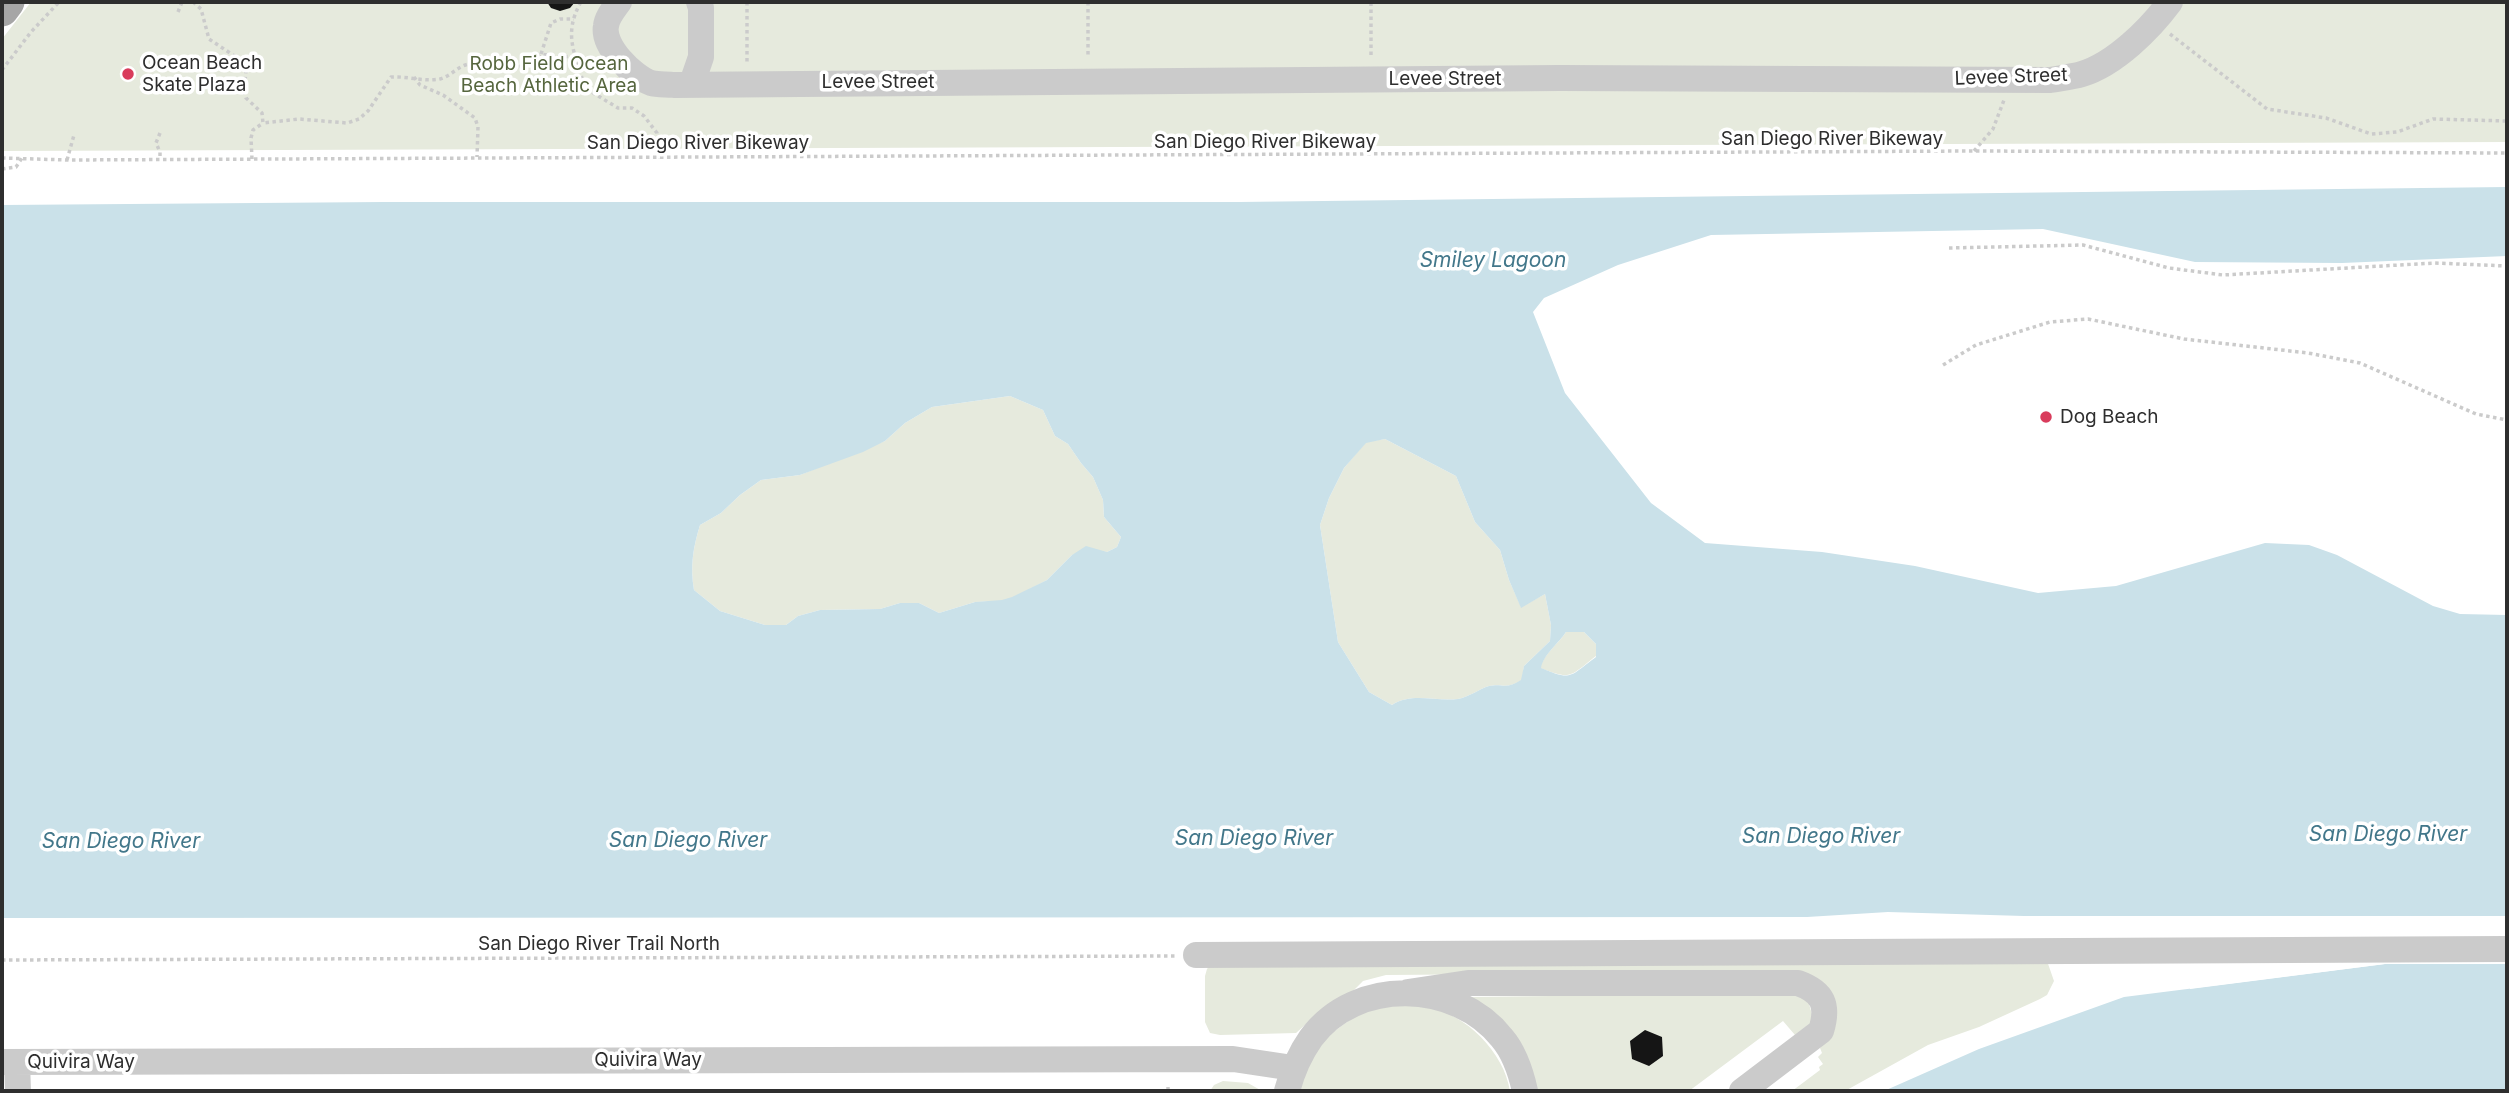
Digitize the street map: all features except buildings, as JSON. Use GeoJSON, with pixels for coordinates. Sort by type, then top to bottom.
{"type":"FeatureCollection","features":[{"type":"Feature","properties":{"kind":"main road"},"geometry":{"type":"LineString","coordinates":[[2,10],[8,2]]}},
{"type":"Feature","properties":{"kind":"street","name":"Levee Street"},"geometry":{"type":"LineString","coordinates":[[620,2],[610,14],[605,26],[607,43],[630,69],[650,83],[674,85],[1546,78],[2050,80],[2084,74],[2117,55],[2161,11]]}},
{"type":"Feature","properties":{"kind":"street"},"geometry":{"type":"LineString","coordinates":[[692,83],[701,57],[699,2]]}},
{"type":"Feature","properties":{"kind":"street"},"geometry":{"type":"LineString","coordinates":[[1196,956],[2507,949]]}},
{"type":"Feature","properties":{"kind":"street"},"geometry":{"type":"LineString","coordinates":[[1290,1079],[1312,1037],[1339,1012],[1372,997],[1482,983],[1798,983],[1814,989],[1823,1003],[1826,1015],[1821,1031],[1742,1091]]}},
{"type":"Feature","properties":{"kind":"street"},"geometry":{"type":"LineString","coordinates":[[1408,992],[1444,998],[1476,1014],[1502,1038],[1520,1069],[1525,1091]]}},
{"type":"Feature","properties":{"kind":"street","name":"Quivira Way"},"geometry":{"type":"LineString","coordinates":[[10,1062],[1233,1059],[1290,1079]]}},
{"type":"Feature","properties":{"kind":"street"},"geometry":{"type":"LineString","coordinates":[[10,1062],[18,1091]]}},
{"type":"Feature","properties":{"kind":"path"},"geometry":{"type":"LineString","coordinates":[[2,70],[31,32],[59,2]]}},
{"type":"Feature","properties":{"kind":"path"},"geometry":{"type":"LineString","coordinates":[[178,12],[182,2]]}},
{"type":"Feature","properties":{"kind":"path"},"geometry":{"type":"LineString","coordinates":[[193,2],[201,9],[209,39],[242,61],[246,71],[246,98],[262,113],[263,123]]}},
{"type":"Feature","properties":{"kind":"path"},"geometry":{"type":"LineString","coordinates":[[581,2],[570,30],[585,88],[618,108],[632,108],[645,116],[657,133],[660,158]]}},
{"type":"Feature","properties":{"kind":"path"},"geometry":{"type":"LineString","coordinates":[[747,2],[747,83]]}},
{"type":"Feature","properties":{"kind":"path"},"geometry":{"type":"LineString","coordinates":[[1088,2],[1088,55]]}},
{"type":"Feature","properties":{"kind":"path"},"geometry":{"type":"LineString","coordinates":[[1371,2],[1371,55]]}},
{"type":"Feature","properties":{"kind":"path"},"geometry":{"type":"LineString","coordinates":[[2161,11],[2267,109],[2326,118],[2371,134],[2397,132],[2433,120],[2507,121]]}},
{"type":"Feature","properties":{"kind":"path"},"geometry":{"type":"LineString","coordinates":[[541,54],[551,23],[560,19],[574,19]]}},
{"type":"Feature","properties":{"kind":"path"},"geometry":{"type":"LineString","coordinates":[[252,159],[253,130],[263,123],[299,120],[347,123],[359,119],[368,111],[391,77],[436,80],[449,76],[465,65],[511,68],[522,66],[541,54],[575,56]]}},
{"type":"Feature","properties":{"kind":"path"},"geometry":{"type":"LineString","coordinates":[[414,77],[421,85],[443,95],[475,118],[478,127],[477,157]]}},
{"type":"Feature","properties":{"kind":"path"},"geometry":{"type":"LineString","coordinates":[[1974,151],[1993,129],[1999,117],[2004,101],[2005,80]]}},
{"type":"Feature","properties":{"kind":"path"},"geometry":{"type":"LineString","coordinates":[[160,133],[156,142],[160,159]]}},
{"type":"Feature","properties":{"kind":"path"},"geometry":{"type":"LineString","coordinates":[[67,160],[74,135]]}},
{"type":"Feature","properties":{"kind":"path","name":"San Diego River Bikeway"},"geometry":{"type":"LineString","coordinates":[[2,158],[660,158],[1974,151],[2507,153]]}},
{"type":"Feature","properties":{"kind":"path"},"geometry":{"type":"LineString","coordinates":[[2,169],[16,167],[22,158]]}},
{"type":"Feature","properties":{"kind":"path"},"geometry":{"type":"LineString","coordinates":[[1949,248],[2083,245],[2169,268],[2223,275],[2435,263],[2507,266]]}},
{"type":"Feature","properties":{"kind":"path"},"geometry":{"type":"LineString","coordinates":[[1943,365],[1976,345],[2050,322],[2088,319],[2184,339],[2296,351],[2360,363],[2476,414],[2507,420]]}},
{"type":"Feature","properties":{"kind":"path","name":"San Diego River Trail North"},"geometry":{"type":"LineString","coordinates":[[2,960],[1196,956]]}},
{"type":"Feature","properties":{"kind":"green space","name":"Robb Field Ocean Beach Athletic Area"},"geometry":{"type":"Polygon","coordinates":[[[31,2],[2507,2],[2507,142],[2,151],[2,39],[31,2]]]}},
{"type":"Feature","properties":{"kind":"green space"},"geometry":{"type":"Polygon","coordinates":[[[1010,396],[1043,410],[1055,436],[1068,444],[1093,477],[1103,500],[1104,517],[1121,537],[1117,547],[1107,552],[1072,555],[1047,580],[1012,598],[975,602],[939,613],[919,603],[900,603],[880,609],[820,610],[798,616],[786,625],[765,625],[720,611],[694,590],[693,557],[700,525],[721,513],[761,480],[800,475],[885,441],[905,423],[932,407],[1010,396]]]}},
{"type":"Feature","properties":{"kind":"green space"},"geometry":{"type":"Polygon","coordinates":[[[1385,439],[1456,476],[1475,522],[1500,550],[1521,607],[1545,594],[1551,625],[1550,641],[1524,666],[1522,680],[1517,683],[1489,686],[1458,699],[1416,698],[1392,705],[1369,692],[1338,642],[1320,525],[1329,498],[1344,468],[1366,442],[1385,439]]]}},
{"type":"Feature","properties":{"kind":"green space"},"geometry":{"type":"Polygon","coordinates":[[[1566,632],[1584,632],[1596,644],[1596,656],[1570,674],[1558,674],[1540,668],[1544,658],[1566,632]]]}},
{"type":"Feature","properties":{"kind":"green space"},"geometry":{"type":"Polygon","coordinates":[[[2046,958],[2054,981],[2047,995],[1979,1027],[1928,1045],[1845,1091],[1792,1091],[1820,1070],[1819,1067],[1823,1064],[1818,1057],[1822,1053],[1820,1048],[1830,1036],[1794,972],[1386,975],[1363,981],[1353,991],[1325,1007],[1296,1033],[1220,1035],[1210,1033],[1205,1022],[1205,976],[1212,963],[2046,958]]]}},
{"type":"Feature","properties":{"kind":"green space"},"geometry":{"type":"Polygon","coordinates":[[[1789,993],[1808,1000],[1814,1022],[1795,1035],[1783,1021],[1689,1091],[1534,1091],[1471,997],[1789,993]]]}},
{"type":"Feature","properties":{"kind":"green space"},"geometry":{"type":"Polygon","coordinates":[[[1400,1004],[1442,1011],[1469,1026],[1500,1062],[1510,1091],[1297,1091],[1322,1040],[1361,1012],[1400,1004]]]}},
{"type":"Feature","properties":{"kind":"green space"},"geometry":{"type":"Polygon","coordinates":[[[1223,1081],[1248,1083],[1262,1091],[1210,1091],[1214,1085],[1223,1081]]]}},
{"type":"Feature","properties":{"kind":"water"},"geometry":{"type":"Polygon","coordinates":[[[2507,187],[2507,256],[2342,263],[2195,262],[2043,229],[1711,235],[1618,265],[1544,298],[1533,312],[1565,393],[1651,503],[1705,543],[1822,552],[1915,566],[2038,593],[2116,586],[2265,543],[2309,545],[2337,555],[2433,606],[2460,614],[2507,615],[2507,916],[2024,916],[1888,912],[1807,917],[2,918],[2,205],[1239,202],[2507,187]],[[1010,396],[932,407],[905,423],[885,441],[863,452],[800,475],[761,480],[721,513],[700,525],[693,557],[694,590],[720,611],[765,625],[786,625],[798,616],[820,610],[880,609],[900,603],[919,603],[939,613],[975,602],[1012,597],[1047,580],[1072,555],[1086,546],[1107,552],[1117,547],[1121,537],[1104,517],[1103,500],[1093,477],[1068,444],[1055,436],[1043,410],[1010,396]],[[1385,439],[1366,443],[1344,468],[1329,498],[1320,525],[1338,642],[1369,692],[1392,705],[1416,698],[1458,699],[1489,686],[1508,686],[1521,680],[1524,666],[1550,641],[1551,625],[1545,594],[1521,608],[1500,550],[1475,522],[1456,476],[1385,439]],[[1566,632],[1548,654],[1541,668],[1559,675],[1570,675],[1596,657],[1596,644],[1584,632],[1566,632]]]}},
{"type":"Feature","properties":{"kind":"water"},"geometry":{"type":"Polygon","coordinates":[[[2385,964],[2507,964],[2507,1091],[1884,1091],[1979,1049],[2124,997],[2385,964]]]}},
{"type":"Feature","properties":{"kind":"pier"},"geometry":{"type":"Polygon","coordinates":[[[2190,916],[2507,916],[2507,920],[2190,920],[2190,916]]]}},
{"type":"Feature","properties":{"kind":"pier"},"geometry":{"type":"Polygon","coordinates":[[[2384,960],[2507,960],[2507,964],[2385,964],[2190,989],[2190,985],[2384,960]]]}},
{"type":"Feature","properties":{"kind":"place","name":"Ocean Beach Skate Plaza"},"geometry":{"type":"Point","coordinates":[128,74]}},
{"type":"Feature","properties":{"kind":"place","name":"Dog Beach"},"geometry":{"type":"Point","coordinates":[2046,417]}},
{"type":"Feature","properties":{"kind":"water label","name":"Smiley Lagoon"},"geometry":{"type":"Point","coordinates":[1493,261]}},
{"type":"Feature","properties":{"kind":"water label","name":"San Diego River"},"geometry":{"type":"Point","coordinates":[2388,835]}},
{"type":"Feature","properties":{"kind":"water label","name":"San Diego River"},"geometry":{"type":"Point","coordinates":[1821,837]}},
{"type":"Feature","properties":{"kind":"water label","name":"San Diego River"},"geometry":{"type":"Point","coordinates":[1254,839]}},
{"type":"Feature","properties":{"kind":"water label","name":"San Diego River"},"geometry":{"type":"Point","coordinates":[688,841]}},
{"type":"Feature","properties":{"kind":"water label","name":"San Diego River"},"geometry":{"type":"Point","coordinates":[121,842]}}]}
